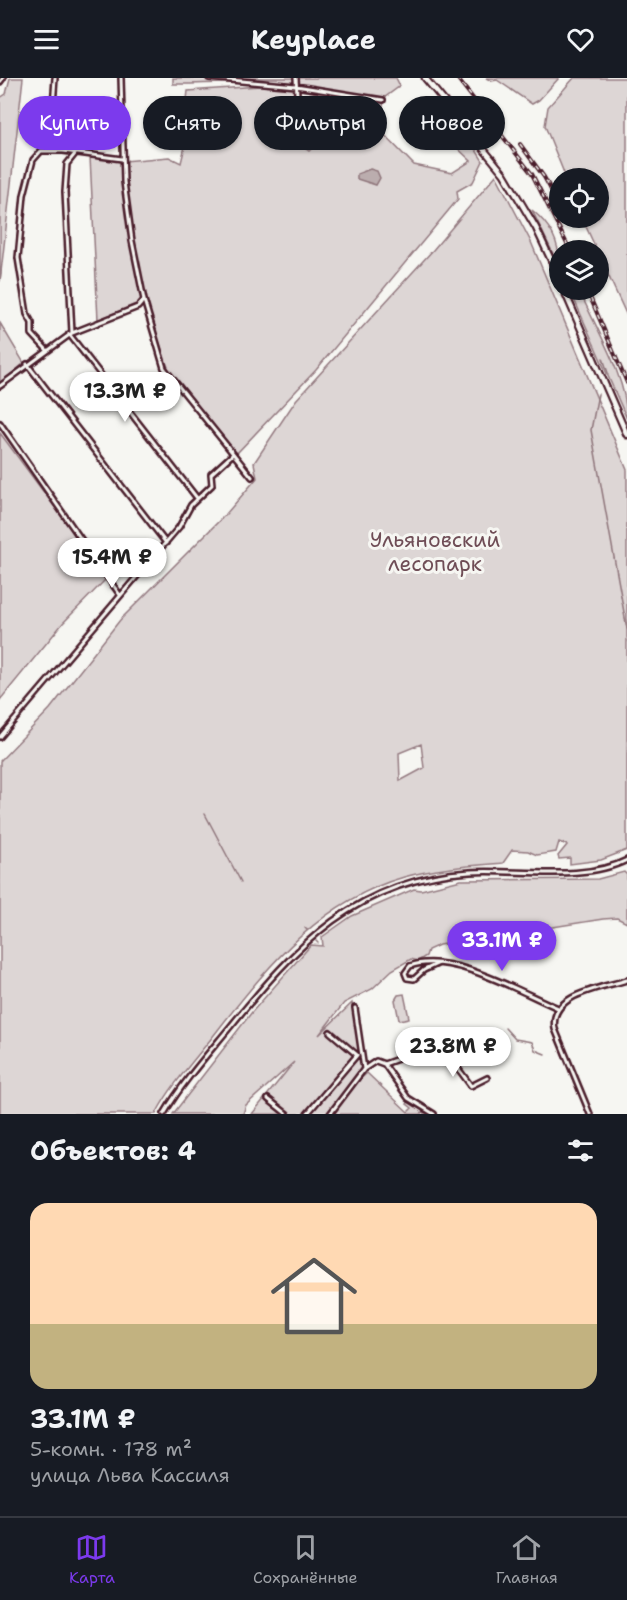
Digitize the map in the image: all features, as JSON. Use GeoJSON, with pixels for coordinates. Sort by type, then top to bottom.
{"type":"FeatureCollection","features":[{"type":"Feature","properties":{"kind":"main road"},"geometry":{"type":"LineString","coordinates":[[425,78],[504,174],[536,228],[549,256]]}},
{"type":"Feature","properties":{"kind":"main road"},"geometry":{"type":"LineString","coordinates":[[568,300],[627,435]]}},
{"type":"Feature","properties":{"kind":"street"},"geometry":{"type":"LineString","coordinates":[[0,82],[3,78]]}},
{"type":"Feature","properties":{"kind":"street"},"geometry":{"type":"LineString","coordinates":[[54,96],[55,78]]}},
{"type":"Feature","properties":{"kind":"street"},"geometry":{"type":"LineString","coordinates":[[121,78],[121,96]]}},
{"type":"Feature","properties":{"kind":"street"},"geometry":{"type":"LineString","coordinates":[[209,78],[296,86],[358,96]]}},
{"type":"Feature","properties":{"kind":"street"},"geometry":{"type":"LineString","coordinates":[[296,78],[297,96]]}},
{"type":"Feature","properties":{"kind":"street"},"geometry":{"type":"LineString","coordinates":[[122,150],[132,241],[144,300],[167,375],[252,477]]}},
{"type":"Feature","properties":{"kind":"street"},"geometry":{"type":"LineString","coordinates":[[46,349],[32,334],[32,322],[27,314],[18,258],[24,195],[36,154],[41,151],[63,151],[122,159]]}},
{"type":"Feature","properties":{"kind":"street"},"geometry":{"type":"LineString","coordinates":[[75,154],[68,164],[65,192],[70,334],[197,499]]}},
{"type":"Feature","properties":{"kind":"street"},"geometry":{"type":"LineString","coordinates":[[0,386],[46,349],[70,334],[138,307],[144,300]]}},
{"type":"Feature","properties":{"kind":"street"},"geometry":{"type":"LineString","coordinates":[[27,364],[166,543]]}},
{"type":"Feature","properties":{"kind":"street"},"geometry":{"type":"LineString","coordinates":[[0,423],[120,595]]}},
{"type":"Feature","properties":{"kind":"street"},"geometry":{"type":"LineString","coordinates":[[0,737],[166,543],[197,499],[212,485],[210,474],[232,454]]}},
{"type":"Feature","properties":{"kind":"street"},"geometry":{"type":"LineString","coordinates":[[164,1114],[182,1086],[284,963],[310,937],[355,906],[394,888],[445,875],[485,871],[582,871],[627,860]]}},
{"type":"Feature","properties":{"kind":"street"},"geometry":{"type":"LineString","coordinates":[[437,964],[424,970],[414,979],[407,978],[405,973],[407,967],[413,964],[437,964],[479,974],[558,1008]]}},
{"type":"Feature","properties":{"kind":"street"},"geometry":{"type":"LineString","coordinates":[[590,1114],[555,1029],[554,1017],[558,1008],[569,999],[627,980]]}},
{"type":"Feature","properties":{"kind":"street"},"geometry":{"type":"LineString","coordinates":[[355,1008],[364,1069]]}},
{"type":"Feature","properties":{"kind":"street"},"geometry":{"type":"LineString","coordinates":[[307,1114],[357,1055],[330,1032]]}},
{"type":"Feature","properties":{"kind":"street"},"geometry":{"type":"LineString","coordinates":[[384,1064],[412,1054],[429,1059],[449,1056],[471,1086],[487,1078]]}},
{"type":"Feature","properties":{"kind":"street"},"geometry":{"type":"LineString","coordinates":[[330,1114],[364,1069],[376,1060],[384,1064],[404,1094],[434,1114]]}},
{"type":"Feature","properties":{"kind":"street"},"geometry":{"type":"LineString","coordinates":[[268,1099],[287,1114]]}},
{"type":"Feature","properties":{"kind":"green space"},"geometry":{"type":"Polygon","coordinates":[[[10,78],[23,78],[21,96],[18,96],[18,122],[0,281],[0,98],[6,94],[10,78]]]}},
{"type":"Feature","properties":{"kind":"green space"},"geometry":{"type":"Polygon","coordinates":[[[173,78],[396,78],[400,86],[387,96],[327,96],[328,93],[299,90],[299,96],[254,96],[254,150],[387,150],[387,137],[414,165],[452,173],[471,161],[459,150],[476,150],[483,161],[473,182],[457,191],[458,199],[316,370],[236,454],[171,376],[147,306],[138,303],[98,320],[90,157],[124,161],[169,157],[181,163],[184,150],[242,150],[242,96],[187,96],[188,91],[260,86],[227,83],[173,84],[173,78]]]}},
{"type":"Feature","properties":{"kind":"green space"},"geometry":{"type":"Polygon","coordinates":[[[486,78],[559,78],[539,100],[532,104],[497,80],[492,81],[486,78]]]}},
{"type":"Feature","properties":{"kind":"green space"},"geometry":{"type":"Polygon","coordinates":[[[574,78],[627,78],[627,316],[609,277],[609,240],[592,240],[587,228],[609,228],[609,168],[562,168],[545,126],[548,107],[574,78]]]}},
{"type":"Feature","properties":{"kind":"green space","name":"Ульяновский лесопарк"},"geometry":{"type":"Polygon","coordinates":[[[496,175],[531,242],[549,285],[549,300],[555,300],[627,470],[627,850],[601,860],[570,864],[570,858],[559,859],[558,856],[567,845],[559,842],[556,852],[537,855],[528,851],[512,850],[503,863],[429,871],[375,887],[324,917],[280,957],[259,979],[187,1069],[156,1114],[0,1114],[0,761],[50,709],[120,620],[226,514],[257,478],[254,463],[296,400],[433,250],[496,175]],[[421,744],[399,753],[400,781],[424,768],[421,744]]]}},
{"type":"Feature","properties":{"kind":"green space"},"geometry":{"type":"Polygon","coordinates":[[[532,210],[553,234],[556,240],[549,240],[549,245],[532,210]]]}},
{"type":"Feature","properties":{"kind":"green space"},"geometry":{"type":"Polygon","coordinates":[[[574,300],[584,300],[609,353],[622,387],[627,419],[574,300]]]}},
{"type":"Feature","properties":{"kind":"green space"},"geometry":{"type":"Polygon","coordinates":[[[0,323],[24,363],[0,384],[0,323]]]}},
{"type":"Feature","properties":{"kind":"green space"},"geometry":{"type":"Polygon","coordinates":[[[0,433],[107,578],[63,623],[0,700],[0,433]]]}},
{"type":"Feature","properties":{"kind":"green space"},"geometry":{"type":"Polygon","coordinates":[[[624,872],[627,875],[627,923],[617,918],[603,919],[439,945],[428,950],[426,956],[418,961],[411,959],[392,970],[372,989],[344,1003],[319,1035],[352,1003],[363,1069],[329,1114],[252,1114],[294,1062],[246,1105],[243,1114],[173,1114],[252,1012],[311,945],[323,946],[322,937],[352,916],[414,889],[421,890],[461,880],[598,879],[624,872]]]}},
{"type":"Feature","properties":{"kind":"green space"},"geometry":{"type":"Polygon","coordinates":[[[404,994],[409,1018],[399,1020],[395,1000],[398,995],[404,994]]]}},
{"type":"Feature","properties":{"kind":"green space"},"geometry":{"type":"Polygon","coordinates":[[[367,1073],[408,1112],[412,1108],[407,1104],[409,1101],[431,1114],[424,1114],[423,1111],[421,1114],[332,1114],[356,1083],[367,1073]]]}},
{"type":"Feature","properties":{"kind":"shaded area"},"geometry":{"type":"Polygon","coordinates":[[[370,169],[377,171],[380,178],[376,185],[357,179],[357,174],[370,169]]]}},
{"type":"Feature","properties":{"kind":"waterway"},"geometry":{"type":"LineString","coordinates":[[0,281],[1,271]]}},
{"type":"Feature","properties":{"kind":"waterway"},"geometry":{"type":"LineString","coordinates":[[603,358],[608,373]]}},
{"type":"Feature","properties":{"kind":"waterway"},"geometry":{"type":"LineString","coordinates":[[598,394],[591,430],[627,629]]}},
{"type":"Feature","properties":{"kind":"waterway"},"geometry":{"type":"LineString","coordinates":[[205,814],[241,882]]}},
{"type":"Feature","properties":{"kind":"waterway"},"geometry":{"type":"LineString","coordinates":[[505,1028],[515,1039],[532,1042],[535,1050],[545,1054]]}},
{"type":"Feature","properties":{"kind":"railway"},"geometry":{"type":"LineString","coordinates":[[457,78],[532,174],[565,240]]}},
{"type":"Feature","properties":{"kind":"railway"},"geometry":{"type":"LineString","coordinates":[[520,144],[549,186]]}},
{"type":"Feature","properties":{"kind":"railway"},"geometry":{"type":"LineString","coordinates":[[591,300],[627,383]]}}]}
